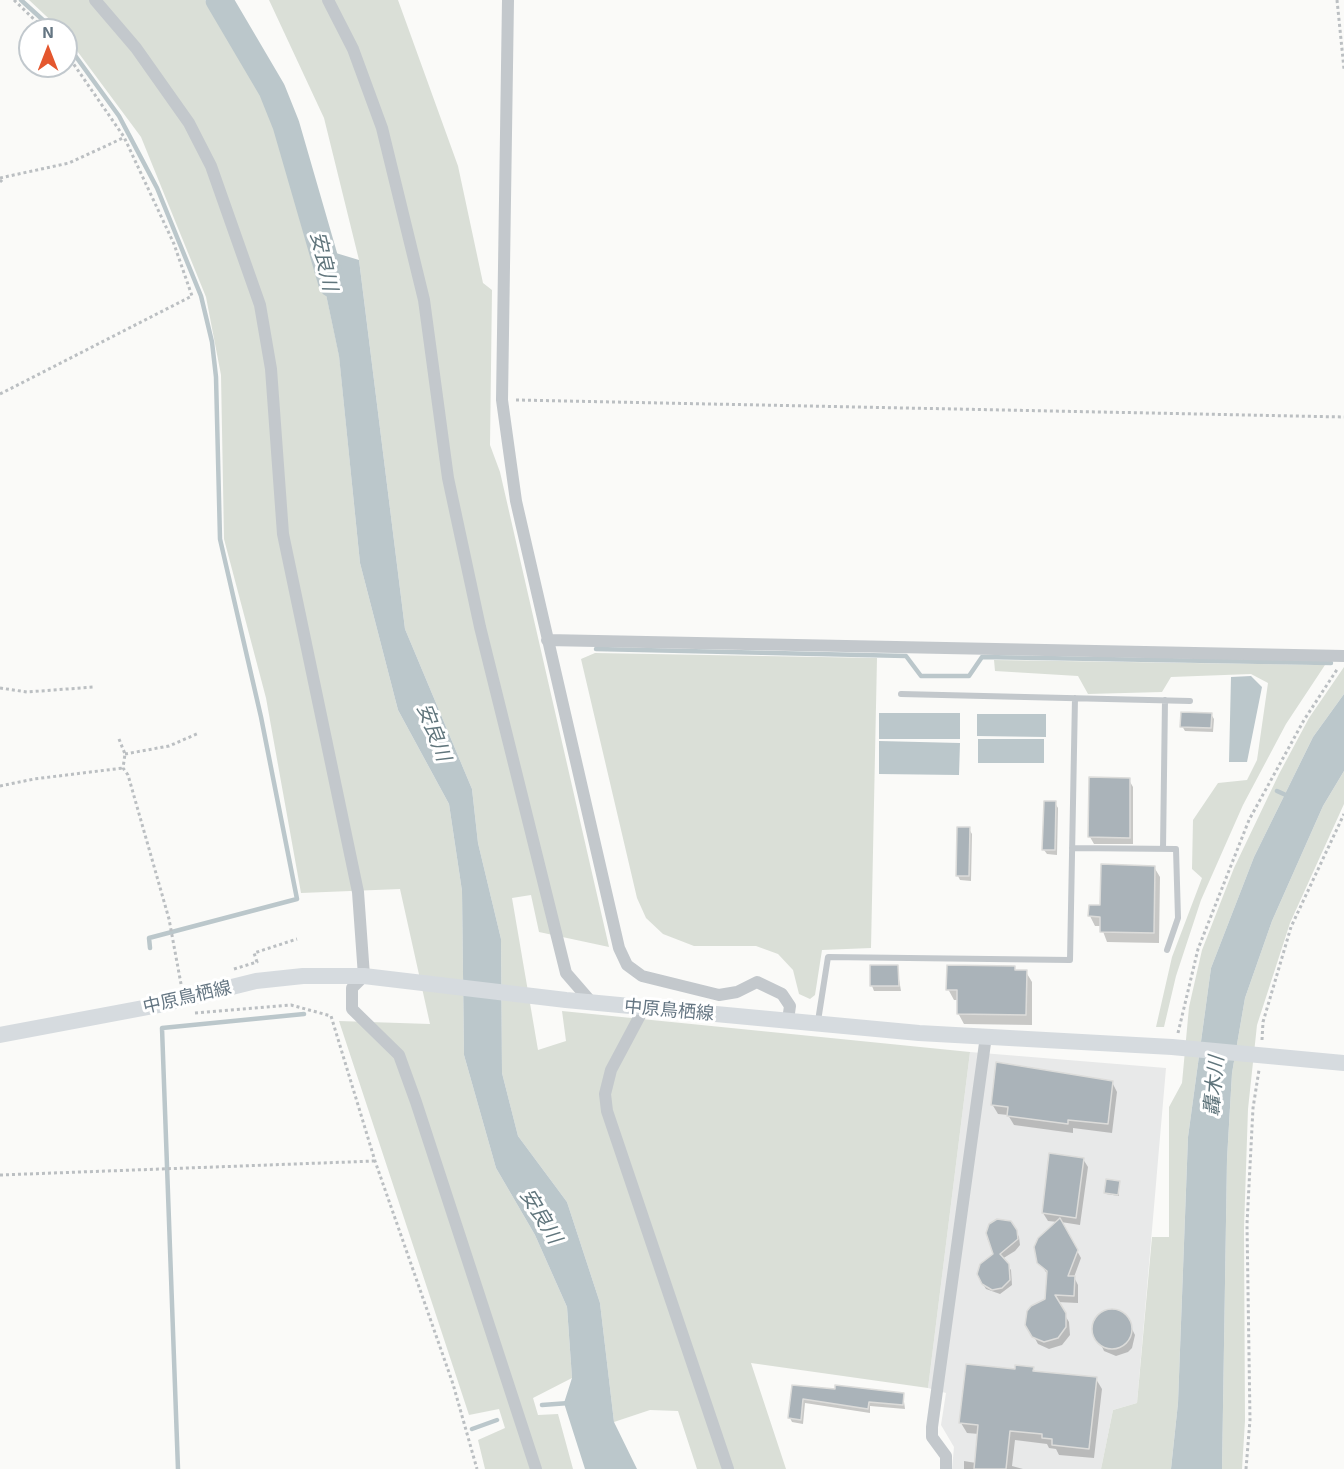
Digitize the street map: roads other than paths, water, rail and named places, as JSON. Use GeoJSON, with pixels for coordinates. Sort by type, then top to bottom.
{"type":"FeatureCollection","features":[{"type":"Feature","properties":{"kind":"main road","name":"中原鳥栖線"},"geometry":{"type":"LineString","coordinates":[[0,1035],[159,1005],[256,981],[303,976],[373,978],[592,1003],[919,1033],[1176,1048],[1344,1063]]}},
{"type":"Feature","properties":{"kind":"street"},"geometry":{"type":"LineString","coordinates":[[95,0],[136,48],[189,123],[211,166],[260,305],[271,369],[283,534],[358,892],[373,978],[352,988],[352,1009],[399,1055],[536,1469]]}},
{"type":"Feature","properties":{"kind":"street"},"geometry":{"type":"LineString","coordinates":[[328,0],[365,78],[384,138],[423,300],[448,478],[480,627],[566,973],[592,1003]]}},
{"type":"Feature","properties":{"kind":"street"},"geometry":{"type":"LineString","coordinates":[[508,0],[502,399],[516,501],[619,948],[627,965],[642,976],[718,994],[737,992],[757,982],[782,994],[790,1006],[788,1020]]}},
{"type":"Feature","properties":{"kind":"street"},"geometry":{"type":"LineString","coordinates":[[547,640],[1344,658]]}},
{"type":"Feature","properties":{"kind":"street"},"geometry":{"type":"LineString","coordinates":[[644,1008],[611,1070],[605,1094],[607,1112],[728,1469]]}},
{"type":"Feature","properties":{"kind":"street"},"geometry":{"type":"LineString","coordinates":[[946,1469],[946,1456],[932,1437],[932,1427],[986,1036]]}},
{"type":"Feature","properties":{"kind":"lane"},"geometry":{"type":"LineString","coordinates":[[901,694],[1190,701]]}},
{"type":"Feature","properties":{"kind":"lane"},"geometry":{"type":"LineString","coordinates":[[818,1023],[828,957],[1070,960],[1075,698]]}},
{"type":"Feature","properties":{"kind":"lane"},"geometry":{"type":"LineString","coordinates":[[1163,849],[1165,700]]}},
{"type":"Feature","properties":{"kind":"lane"},"geometry":{"type":"LineString","coordinates":[[1072,848],[1176,849],[1178,918],[1167,950]]}},
{"type":"Feature","properties":{"kind":"water"},"geometry":{"type":"Polygon","coordinates":[[[316,247],[359,260],[405,629],[472,789],[478,843],[501,939],[502,1073],[518,1136],[567,1202],[600,1303],[614,1422],[637,1469],[585,1469],[564,1403],[572,1378],[567,1307],[535,1235],[496,1168],[464,1055],[462,891],[449,804],[398,710],[360,563],[339,356],[316,247]]]}},
{"type":"Feature","properties":{"kind":"water"},"geometry":{"type":"Polygon","coordinates":[[[1251,676],[1262,687],[1247,762],[1229,762],[1231,677],[1251,676]]]}},
{"type":"Feature","properties":{"kind":"water","name":"轟木川"},"geometry":{"type":"Polygon","coordinates":[[[1344,694],[1344,771],[1323,806],[1272,921],[1245,998],[1232,1073],[1227,1159],[1222,1469],[1171,1469],[1178,1403],[1188,1137],[1211,968],[1254,857],[1313,737],[1344,694]]]}},
{"type":"Feature","properties":{"kind":"water"},"geometry":{"type":"Polygon","coordinates":[[[879,713],[960,713],[960,739],[879,739],[879,713]]]}},
{"type":"Feature","properties":{"kind":"water"},"geometry":{"type":"Polygon","coordinates":[[[977,714],[1046,714],[1046,737],[977,736],[977,714]]]}},
{"type":"Feature","properties":{"kind":"water"},"geometry":{"type":"Polygon","coordinates":[[[978,739],[1044,739],[1044,763],[978,763],[978,739]]]}},
{"type":"Feature","properties":{"kind":"water"},"geometry":{"type":"Polygon","coordinates":[[[879,741],[960,743],[959,775],[879,774],[879,741]]]}},
{"type":"Feature","properties":{"kind":"waterway"},"geometry":{"type":"LineString","coordinates":[[21,0],[41,18]]}},
{"type":"Feature","properties":{"kind":"waterway","name":"安良川"},"geometry":{"type":"LineString","coordinates":[[219,0],[272,90],[286,125],[332,284]]}},
{"type":"Feature","properties":{"kind":"waterway"},"geometry":{"type":"LineString","coordinates":[[78,60],[119,116],[157,188],[201,296],[212,342],[216,377],[220,539],[261,717],[297,899],[149,938],[150,948]]}},
{"type":"Feature","properties":{"kind":"waterway"},"geometry":{"type":"LineString","coordinates":[[596,649],[906,656],[921,676],[969,676],[982,657],[1331,663]]}},
{"type":"Feature","properties":{"kind":"waterway"},"geometry":{"type":"LineString","coordinates":[[1277,791],[1288,796]]}},
{"type":"Feature","properties":{"kind":"waterway"},"geometry":{"type":"LineString","coordinates":[[178,1469],[162,1028],[304,1014]]}},
{"type":"Feature","properties":{"kind":"waterway"},"geometry":{"type":"LineString","coordinates":[[542,1405],[569,1403]]}},
{"type":"Feature","properties":{"kind":"waterway"},"geometry":{"type":"LineString","coordinates":[[472,1429],[497,1420]]}}]}
